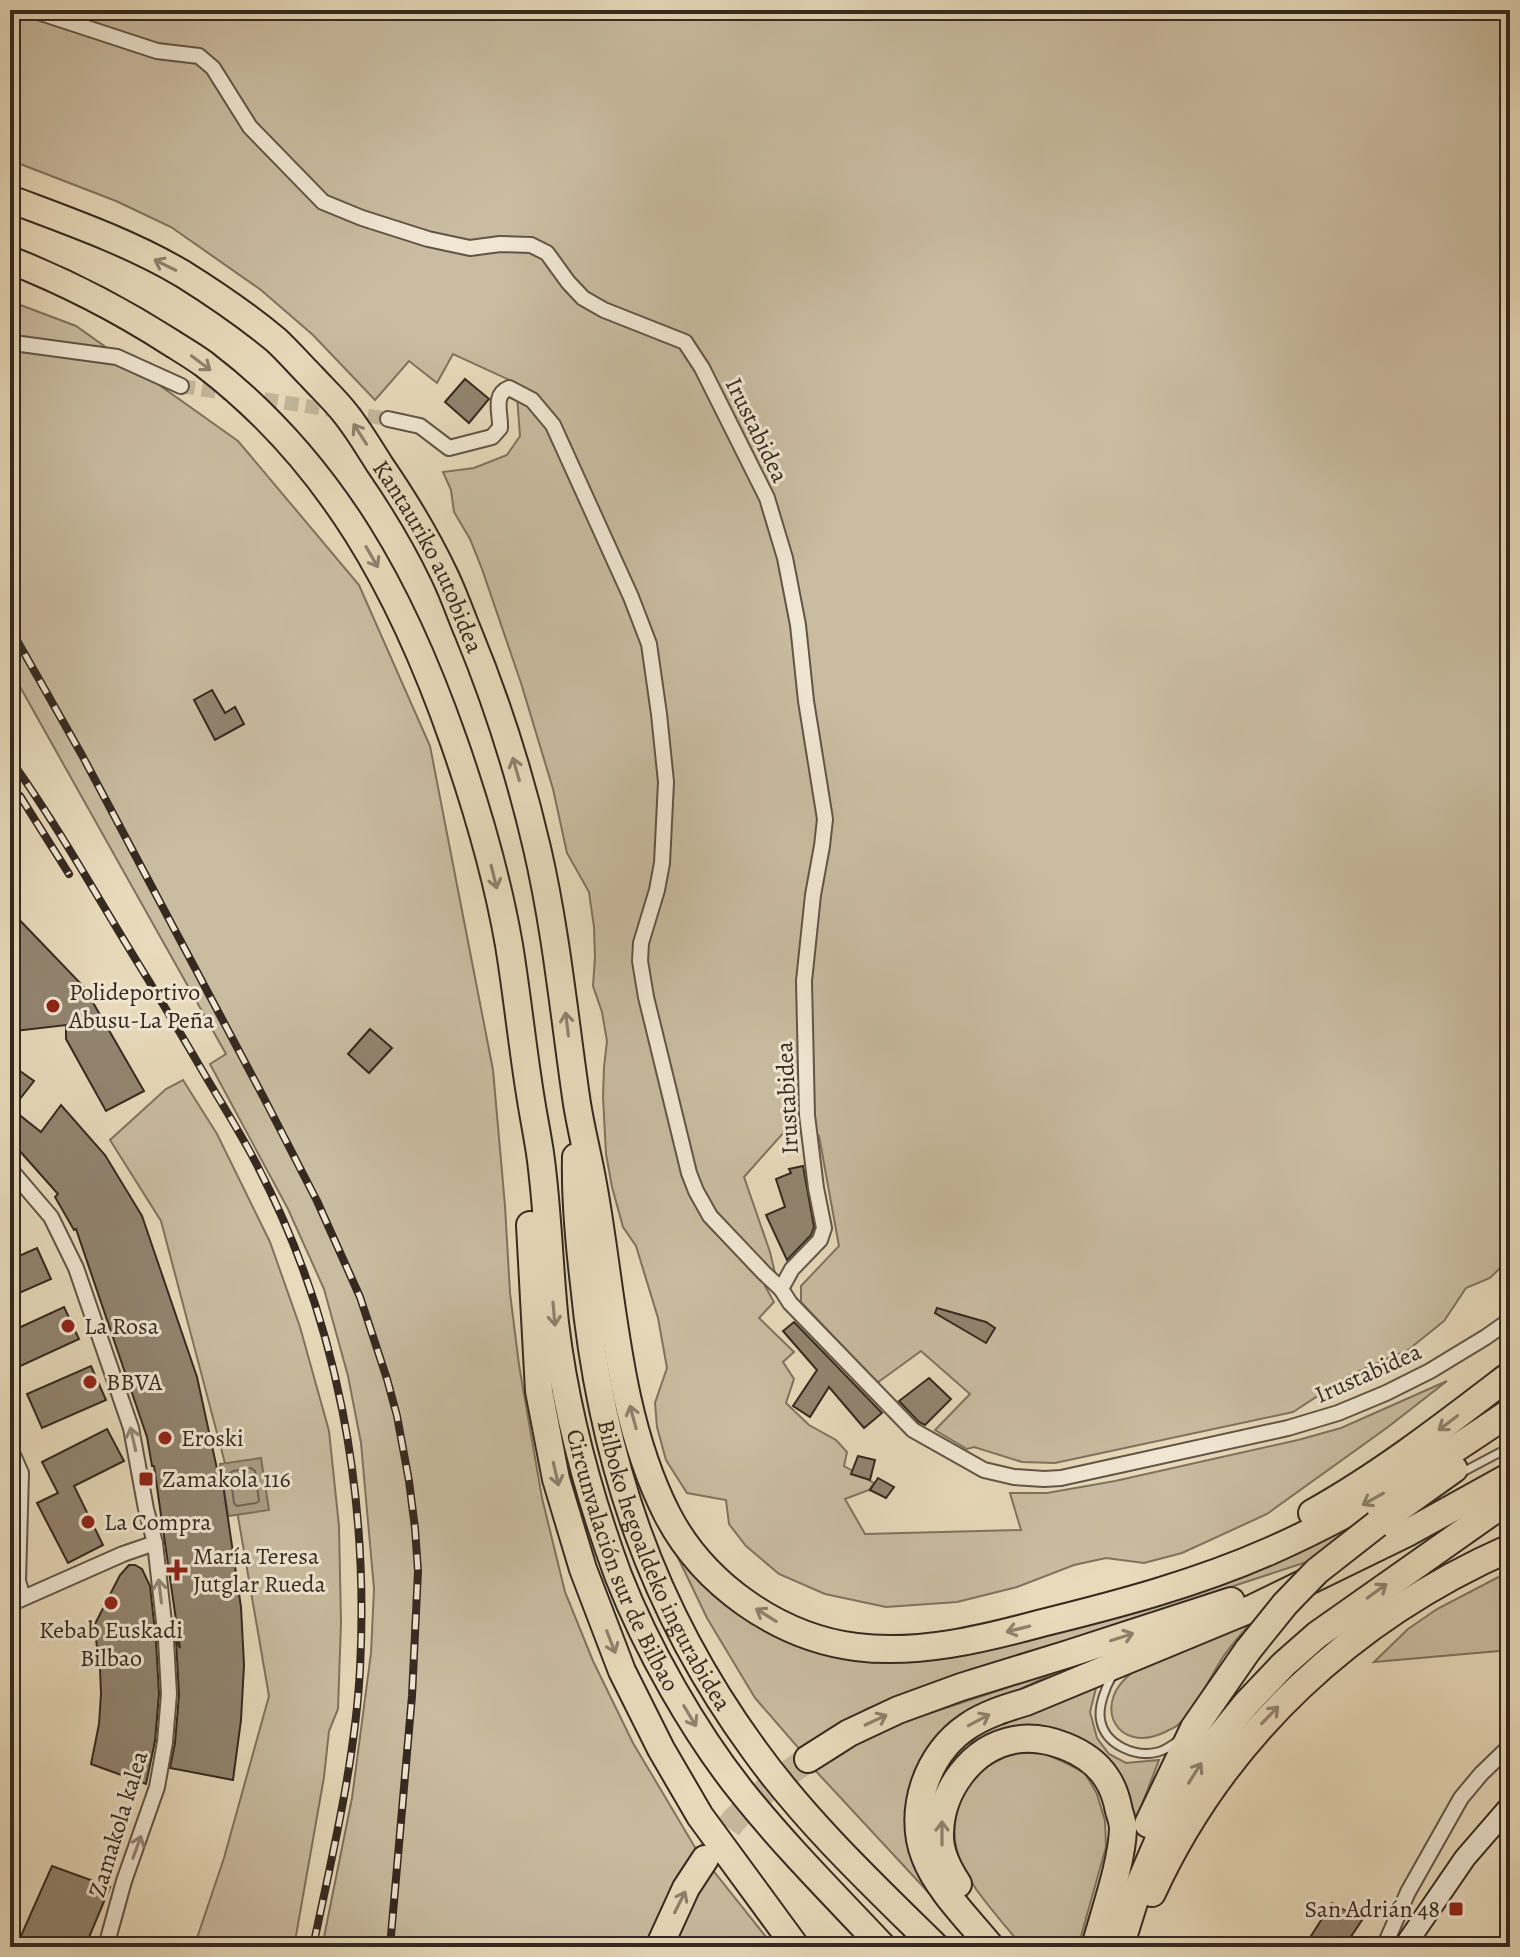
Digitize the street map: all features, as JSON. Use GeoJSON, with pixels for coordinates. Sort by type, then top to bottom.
{"type":"FeatureCollection","features":[{"type":"Feature","properties":{"kind":"highway","name":"Kantauriko autobidea"},"geometry":{"type":"LineString","coordinates":[[10,199],[100,233],[180,272],[281,344],[347,415],[411,511],[447,578],[485,673],[514,762],[537,848],[552,926],[576,1101]]}},
{"type":"Feature","properties":{"kind":"highway","name":"Kantauriko autobidea"},"geometry":{"type":"LineString","coordinates":[[10,260],[61,281],[139,322],[203,363],[266,419],[325,484],[372,555],[404,616],[435,688],[472,793],[509,945],[530,1098]]}},
{"type":"Feature","properties":{"kind":"highway"},"geometry":{"type":"LineString","coordinates":[[530,1098],[527,1155],[539,1391],[556,1479],[583,1569],[622,1671],[661,1749],[700,1816],[796,1947]]}},
{"type":"Feature","properties":{"kind":"highway","name":"Circunvalación sur de Bilbao"},"geometry":{"type":"LineString","coordinates":[[530,1098],[540,1154],[555,1325],[567,1400],[619,1577],[651,1647],[713,1753],[790,1850],[883,1947]]}},
{"type":"Feature","properties":{"kind":"highway"},"geometry":{"type":"LineString","coordinates":[[576,1101],[593,1187],[616,1340],[644,1458],[656,1491],[678,1535],[715,1578],[743,1601],[777,1622],[812,1637],[853,1647],[887,1649],[963,1641],[1007,1632],[1216,1573],[1360,1506],[1441,1460],[1510,1412]]}},
{"type":"Feature","properties":{"kind":"highway","name":"Bilboko hegoaldeko ingurabidea"},"geometry":{"type":"LineString","coordinates":[[576,1101],[575,1185],[587,1321],[596,1379],[629,1510],[652,1571],[694,1657],[742,1733],[836,1847],[936,1947]]}},
{"type":"Feature","properties":{"kind":"highway"},"geometry":{"type":"LineString","coordinates":[[1147,1594],[1270,1536],[1332,1501],[1433,1434],[1510,1375]]}},
{"type":"Feature","properties":{"kind":"highway"},"geometry":{"type":"LineString","coordinates":[[1096,1947],[1147,1826],[1194,1728],[1248,1650],[1317,1571],[1510,1425]]}},
{"type":"Feature","properties":{"kind":"highway"},"geometry":{"type":"LineString","coordinates":[[991,1947],[934,1876],[919,1838],[918,1819],[925,1782],[946,1744],[988,1714],[1026,1702],[1253,1608],[1409,1532],[1510,1476]]}},
{"type":"Feature","properties":{"kind":"highway"},"geometry":{"type":"LineString","coordinates":[[1120,1947],[1140,1883],[1169,1816],[1212,1746],[1246,1704],[1317,1635],[1510,1499]]}},
{"type":"Feature","properties":{"kind":"highway"},"geometry":{"type":"LineString","coordinates":[[808,1759],[849,1733],[910,1705],[1247,1596],[1409,1532]]}},
{"type":"Feature","properties":{"kind":"highway"},"geometry":{"type":"LineString","coordinates":[[1127,1947],[1185,1830],[1234,1758],[1270,1716],[1307,1678],[1373,1626],[1410,1601],[1510,1548]]}},
{"type":"Feature","properties":{"kind":"highway"},"geometry":{"type":"LineString","coordinates":[[1006,1947],[968,1901],[944,1858],[940,1834],[943,1811],[961,1772],[978,1757],[994,1747],[1015,1740],[1035,1740],[1070,1748],[1089,1761],[1106,1776],[1116,1798],[1123,1826],[1119,1858],[1096,1947]]}},
{"type":"Feature","properties":{"kind":"highway"},"geometry":{"type":"LineString","coordinates":[[791,1796],[956,1947]]}},
{"type":"Feature","properties":{"kind":"highway"},"geometry":{"type":"LineString","coordinates":[[659,1947],[686,1888],[705,1859]]}},
{"type":"Feature","properties":{"kind":"highway"},"geometry":{"type":"LineString","coordinates":[[748,1883],[808,1947]]}},
{"type":"Feature","properties":{"kind":"street","name":"Irustabidea"},"geometry":{"type":"LineString","coordinates":[[32,10],[157,51],[199,56],[213,68],[250,127],[323,202],[389,227],[470,248],[500,244],[531,245],[547,253],[583,298],[604,310],[685,342],[702,368],[767,498],[785,558],[798,625],[806,701],[825,819],[804,981],[807,1115],[824,1228],[820,1240],[792,1269],[781,1289]]}},
{"type":"Feature","properties":{"kind":"street"},"geometry":{"type":"LineString","coordinates":[[10,344],[117,357],[181,386]]}},
{"type":"Feature","properties":{"kind":"street","name":"Irustabidea"},"geometry":{"type":"LineString","coordinates":[[388,419],[420,426],[449,448],[492,437],[500,428],[498,398],[502,391],[509,388],[532,400],[553,425],[649,644],[666,782],[662,863],[641,943],[640,961],[689,1173],[710,1216],[913,1430],[984,1470],[1014,1477],[1061,1478],[1288,1428],[1338,1413],[1430,1371],[1510,1320]]}},
{"type":"Feature","properties":{"kind":"street","name":"Zamakola kalea"},"geometry":{"type":"LineString","coordinates":[[10,1169],[51,1217],[76,1268],[131,1428],[155,1543],[169,1694],[165,1742],[157,1787],[104,1947]]}},
{"type":"Feature","properties":{"kind":"street"},"geometry":{"type":"LineString","coordinates":[[10,1448],[21,1473],[16,1601],[155,1543]]}},
{"type":"Feature","properties":{"kind":"street"},"geometry":{"type":"LineString","coordinates":[[1384,1947],[1408,1892],[1461,1798],[1510,1746]]}},
{"type":"Feature","properties":{"kind":"street"},"geometry":{"type":"LineString","coordinates":[[1404,1947],[1465,1858],[1510,1806]]}},
{"type":"Feature","properties":{"kind":"lane"},"geometry":{"type":"LineString","coordinates":[[1433,1485],[1470,1470],[1510,1447]]}},
{"type":"Feature","properties":{"kind":"lane"},"geometry":{"type":"LineString","coordinates":[[1117,1665],[1107,1685],[1100,1720],[1105,1734],[1119,1747],[1138,1752],[1157,1752],[1194,1728]]}},
{"type":"Feature","properties":{"kind":"shaded area"},"geometry":{"type":"Polygon","coordinates":[[[10,10],[1510,10],[1510,1258],[1490,1278],[1466,1288],[1444,1321],[1408,1350],[1350,1375],[1293,1412],[1055,1463],[1022,1462],[974,1447],[967,1449],[935,1430],[970,1394],[921,1351],[877,1383],[801,1302],[801,1286],[839,1246],[819,1136],[785,1131],[744,1177],[775,1273],[765,1286],[774,1302],[759,1318],[794,1352],[783,1362],[794,1379],[786,1403],[809,1425],[836,1440],[847,1452],[844,1466],[874,1483],[869,1490],[845,1499],[865,1534],[1021,1530],[1010,1493],[1047,1493],[1115,1481],[1298,1440],[1341,1428],[1447,1381],[1267,1514],[1182,1553],[1144,1563],[1106,1558],[1074,1565],[1017,1587],[957,1602],[886,1607],[825,1594],[779,1574],[746,1546],[729,1524],[726,1500],[687,1493],[666,1460],[657,1427],[655,1403],[667,1368],[658,1318],[636,1246],[623,1227],[606,1154],[603,1097],[607,1041],[593,986],[594,927],[589,892],[567,853],[553,789],[521,683],[482,569],[470,539],[454,512],[451,490],[443,472],[474,468],[507,455],[520,436],[516,383],[453,354],[437,383],[409,361],[375,400],[313,335],[261,290],[171,227],[116,201],[10,160],[10,10]]]}},
{"type":"Feature","properties":{"kind":"shaded area"},"geometry":{"type":"Polygon","coordinates":[[[10,301],[76,326],[238,441],[359,585],[430,746],[493,1070],[510,1293],[519,1365],[542,1498],[565,1592],[593,1661],[633,1743],[696,1849],[774,1947],[322,1947],[352,1798],[371,1653],[374,1589],[361,1443],[348,1376],[324,1289],[288,1209],[210,1064],[226,1054],[19,685],[10,677],[10,301]]]}},
{"type":"Feature","properties":{"kind":"shaded area"},"geometry":{"type":"Polygon","coordinates":[[[183,1080],[217,1134],[270,1242],[300,1327],[329,1431],[339,1526],[341,1622],[338,1709],[329,1731],[324,1777],[294,1947],[194,1947],[224,1858],[269,1696],[236,1505],[161,1221],[110,1140],[166,1089],[183,1080]]]}},
{"type":"Feature","properties":{"kind":"shaded area"},"geometry":{"type":"Polygon","coordinates":[[[1382,1509],[1328,1555],[972,1669],[867,1709],[801,1751],[755,1698],[707,1618],[670,1541],[704,1584],[755,1622],[824,1653],[890,1662],[966,1654],[1078,1628],[1184,1592],[1382,1509]]]}},
{"type":"Feature","properties":{"kind":"shaded area"},"geometry":{"type":"Polygon","coordinates":[[[1510,1571],[1510,1650],[1374,1662],[1408,1629],[1437,1609],[1510,1571]]]}},
{"type":"Feature","properties":{"kind":"shaded area"},"geometry":{"type":"Polygon","coordinates":[[[1254,1619],[1227,1652],[1197,1701],[1177,1725],[1147,1738],[1134,1737],[1116,1724],[1112,1702],[1117,1690],[1132,1673],[1152,1661],[1254,1619]]]}},
{"type":"Feature","properties":{"kind":"shaded area"},"geometry":{"type":"Polygon","coordinates":[[[1058,1671],[960,1718],[911,1809],[908,1850],[929,1893],[813,1768],[888,1727],[1058,1671]]]}},
{"type":"Feature","properties":{"kind":"shaded area"},"geometry":{"type":"Polygon","coordinates":[[[1098,1680],[1090,1712],[1097,1738],[1109,1754],[1126,1763],[1159,1760],[1133,1828],[1121,1788],[1032,1729],[939,1788],[980,1731],[1098,1680]]]}},
{"type":"Feature","properties":{"kind":"shaded area"},"geometry":{"type":"Polygon","coordinates":[[[1013,1753],[1044,1753],[1066,1763],[1085,1773],[1097,1794],[1105,1821],[1106,1847],[1078,1947],[1023,1947],[976,1889],[964,1871],[958,1854],[955,1825],[962,1797],[979,1774],[1013,1753]]]}},
{"type":"Feature","properties":{"kind":"water"},"geometry":{"type":"Polygon","coordinates":[[[261,1458],[269,1510],[228,1516],[220,1464],[261,1458]]]}},
{"type":"Feature","properties":{"kind":"building"},"geometry":{"type":"Polygon","coordinates":[[[465,379],[489,399],[469,423],[445,402],[465,379]]]}},
{"type":"Feature","properties":{"kind":"building"},"geometry":{"type":"Polygon","coordinates":[[[212,690],[225,713],[235,707],[244,724],[215,740],[194,700],[212,690]]]}},
{"type":"Feature","properties":{"kind":"building","name":"Polideportivo Abusu-La Peña"},"geometry":{"type":"Polygon","coordinates":[[[10,910],[84,987],[144,1091],[106,1111],[66,1039],[66,1025],[15,1031],[10,1027],[10,910]]]}},
{"type":"Feature","properties":{"kind":"building"},"geometry":{"type":"Polygon","coordinates":[[[370,1029],[392,1048],[369,1073],[348,1054],[370,1029]]]}},
{"type":"Feature","properties":{"kind":"building"},"geometry":{"type":"Polygon","coordinates":[[[10,1064],[34,1081],[12,1109],[41,1132],[61,1105],[105,1155],[142,1216],[197,1377],[219,1478],[222,1478],[241,1607],[244,1665],[233,1780],[170,1768],[179,1695],[176,1640],[180,1648],[154,1466],[147,1437],[76,1229],[55,1197],[58,1194],[10,1140],[10,1064]]]}},
{"type":"Feature","properties":{"kind":"building"},"geometry":{"type":"Polygon","coordinates":[[[803,1166],[814,1227],[811,1235],[787,1260],[766,1215],[785,1207],[776,1179],[791,1173],[789,1169],[803,1166]]]}},
{"type":"Feature","properties":{"kind":"building"},"geometry":{"type":"Polygon","coordinates":[[[37,1248],[51,1279],[10,1297],[10,1260],[37,1248]]]}},
{"type":"Feature","properties":{"kind":"building"},"geometry":{"type":"Polygon","coordinates":[[[64,1307],[79,1339],[14,1369],[10,1361],[10,1332],[64,1307]]]}},
{"type":"Feature","properties":{"kind":"building"},"geometry":{"type":"Polygon","coordinates":[[[937,1308],[986,1322],[995,1328],[986,1343],[935,1313],[937,1308]]]}},
{"type":"Feature","properties":{"kind":"building"},"geometry":{"type":"Polygon","coordinates":[[[794,1322],[882,1413],[864,1428],[829,1387],[810,1417],[793,1406],[817,1370],[783,1331],[794,1322]]]}},
{"type":"Feature","properties":{"kind":"building"},"geometry":{"type":"Polygon","coordinates":[[[91,1366],[106,1400],[42,1428],[27,1394],[91,1366]]]}},
{"type":"Feature","properties":{"kind":"building"},"geometry":{"type":"Polygon","coordinates":[[[929,1378],[951,1399],[925,1425],[899,1401],[929,1378]]]}},
{"type":"Feature","properties":{"kind":"building"},"geometry":{"type":"Polygon","coordinates":[[[107,1429],[124,1461],[74,1486],[103,1545],[68,1563],[37,1503],[58,1493],[42,1462],[107,1429]]]}},
{"type":"Feature","properties":{"kind":"building"},"geometry":{"type":"Polygon","coordinates":[[[858,1456],[875,1460],[870,1480],[851,1474],[858,1456]]]}},
{"type":"Feature","properties":{"kind":"building"},"geometry":{"type":"Polygon","coordinates":[[[878,1478],[894,1487],[886,1498],[870,1490],[878,1478]]]}},
{"type":"Feature","properties":{"kind":"building"},"geometry":{"type":"Polygon","coordinates":[[[129,1565],[142,1569],[150,1586],[156,1641],[159,1694],[155,1741],[146,1784],[91,1764],[101,1694],[94,1626],[120,1575],[129,1565]]]}},
{"type":"Feature","properties":{"kind":"building"},"geometry":{"type":"Polygon","coordinates":[[[52,1866],[110,1887],[85,1947],[16,1947],[52,1866]]]}},
{"type":"Feature","properties":{"kind":"building"},"geometry":{"type":"Polygon","coordinates":[[[1332,1903],[1362,1920],[1344,1947],[1304,1947],[1332,1903]]]}},
{"type":"Feature","properties":{"kind":"tunnel"},"geometry":{"type":"LineString","coordinates":[[181,386],[388,419]]}},
{"type":"Feature","properties":{"kind":"tunnel"},"geometry":{"type":"LineString","coordinates":[[705,1859],[734,1820],[768,1788],[808,1759]]}},
{"type":"Feature","properties":{"kind":"railway"},"geometry":{"type":"LineString","coordinates":[[10,628],[83,757],[317,1201],[360,1297],[387,1379],[409,1481],[418,1571],[412,1696],[390,1947]]}},
{"type":"Feature","properties":{"kind":"railway"},"geometry":{"type":"LineString","coordinates":[[10,759],[75,858],[251,1154],[285,1224],[309,1285],[328,1347],[353,1474],[359,1539],[360,1669],[348,1774],[313,1947]]}},
{"type":"Feature","properties":{"kind":"railway"},"geometry":{"type":"LineString","coordinates":[[20,796],[69,874]]}},
{"type":"Feature","properties":{"kind":"place","name":"Polideportivo Abusu-La Peña"},"geometry":{"type":"Point","coordinates":[53,1006]}},
{"type":"Feature","properties":{"kind":"place","name":"La Rosa"},"geometry":{"type":"Point","coordinates":[68,1326]}},
{"type":"Feature","properties":{"kind":"place","name":"BBVA"},"geometry":{"type":"Point","coordinates":[90,1382]}},
{"type":"Feature","properties":{"kind":"place","name":"Eroski"},"geometry":{"type":"Point","coordinates":[165,1438]}},
{"type":"Feature","properties":{"kind":"place","name":"Zamakola 116"},"geometry":{"type":"Point","coordinates":[146,1479]}},
{"type":"Feature","properties":{"kind":"place","name":"La Compra"},"geometry":{"type":"Point","coordinates":[88,1522]}},
{"type":"Feature","properties":{"kind":"place","name":"María Teresa Jutglar Rueda"},"geometry":{"type":"Point","coordinates":[177,1570]}},
{"type":"Feature","properties":{"kind":"place","name":"Kebab Euskadi Bilbao"},"geometry":{"type":"Point","coordinates":[111,1603]}},
{"type":"Feature","properties":{"kind":"place","name":"San Adrián 48"},"geometry":{"type":"Point","coordinates":[1456,1909]}}]}
